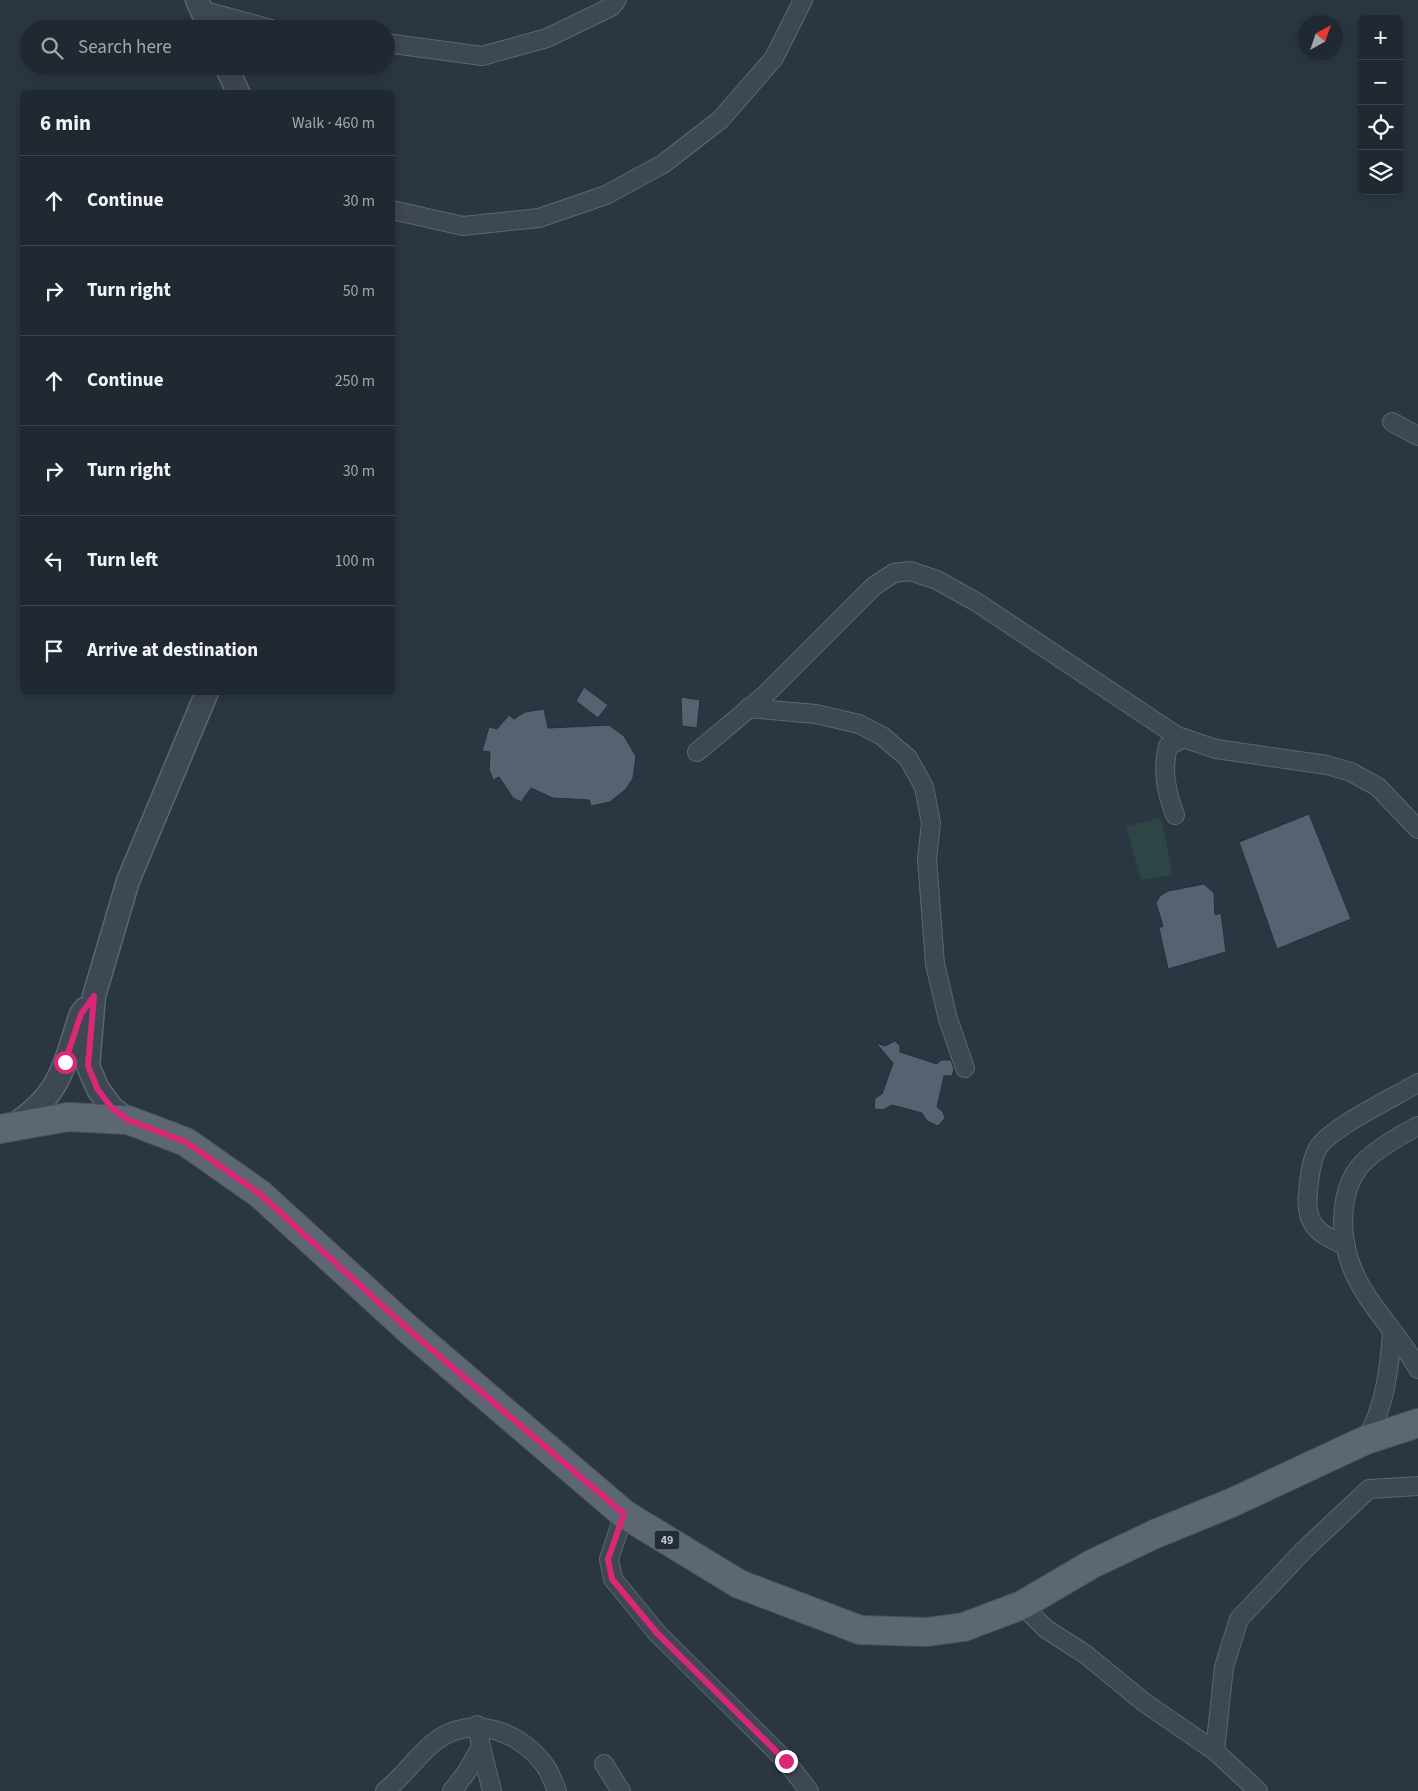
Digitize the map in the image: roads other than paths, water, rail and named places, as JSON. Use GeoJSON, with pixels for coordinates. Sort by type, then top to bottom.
{"type":"FeatureCollection","features":[{"type":"Feature","properties":{"kind":"main road","name":"49"},"geometry":{"type":"LineString","coordinates":[[6,1128],[68,1117],[128,1120],[186,1142],[260,1194],[409,1330],[624,1514],[739,1584],[860,1630],[927,1632],[964,1627],[1022,1605],[1101,1559],[1155,1534],[1231,1503],[1366,1440],[1418,1423]]}},
{"type":"Feature","properties":{"kind":"street"},"geometry":{"type":"LineString","coordinates":[[395,44],[482,56],[547,38],[612,7],[617,0]]}},
{"type":"Feature","properties":{"kind":"street"},"geometry":{"type":"LineString","coordinates":[[395,211],[463,226],[539,218],[606,195],[663,164],[720,120],[774,58],[803,0]]}},
{"type":"Feature","properties":{"kind":"street"},"geometry":{"type":"LineString","coordinates":[[203,13],[233,20]]}},
{"type":"Feature","properties":{"kind":"street"},"geometry":{"type":"LineString","coordinates":[[230,75],[237,90]]}},
{"type":"Feature","properties":{"kind":"street"},"geometry":{"type":"LineString","coordinates":[[1392,422],[1418,436]]}},
{"type":"Feature","properties":{"kind":"street"},"geometry":{"type":"LineString","coordinates":[[697,752],[748,708],[874,586],[894,572],[910,571],[938,580],[978,603],[1177,736],[1216,749],[1327,765],[1351,772],[1378,787],[1418,829]]}},
{"type":"Feature","properties":{"kind":"street"},"geometry":{"type":"LineString","coordinates":[[128,1120],[112,1108],[98,1090],[88,1066],[94,996],[128,881],[205,695]]}},
{"type":"Feature","properties":{"kind":"street"},"geometry":{"type":"LineString","coordinates":[[748,708],[816,714],[859,724],[882,736],[908,758],[924,788],[931,823],[927,859],[935,964],[948,1019],[965,1068]]}},
{"type":"Feature","properties":{"kind":"street"},"geometry":{"type":"LineString","coordinates":[[1174,815],[1167,794],[1164,760],[1168,746],[1184,738]]}},
{"type":"Feature","properties":{"kind":"street"},"geometry":{"type":"LineString","coordinates":[[6,1128],[35,1112],[57,1084],[81,1014],[94,996]]}},
{"type":"Feature","properties":{"kind":"street"},"geometry":{"type":"LineString","coordinates":[[1346,1246],[1328,1238],[1314,1228],[1306,1207],[1310,1177],[1318,1148],[1343,1126],[1418,1083]]}},
{"type":"Feature","properties":{"kind":"street"},"geometry":{"type":"LineString","coordinates":[[1418,1126],[1365,1160],[1353,1178],[1344,1204],[1343,1234],[1353,1271],[1392,1333],[1413,1358],[1418,1369]]}},
{"type":"Feature","properties":{"kind":"street"},"geometry":{"type":"LineString","coordinates":[[1366,1440],[1377,1419],[1385,1394],[1392,1333]]}},
{"type":"Feature","properties":{"kind":"street"},"geometry":{"type":"LineString","coordinates":[[1215,1751],[1224,1667],[1239,1619],[1304,1550],[1369,1489],[1418,1486]]}},
{"type":"Feature","properties":{"kind":"street"},"geometry":{"type":"LineString","coordinates":[[624,1514],[608,1559],[612,1579],[657,1633],[786,1761],[809,1791]]}},
{"type":"Feature","properties":{"kind":"street"},"geometry":{"type":"LineString","coordinates":[[1022,1605],[1046,1629],[1085,1654],[1145,1703],[1215,1751],[1258,1791]]}},
{"type":"Feature","properties":{"kind":"street"},"geometry":{"type":"LineString","coordinates":[[477,1725],[480,1747],[492,1791]]}},
{"type":"Feature","properties":{"kind":"street"},"geometry":{"type":"LineString","coordinates":[[385,1791],[433,1743],[454,1729],[477,1725],[506,1734],[527,1748],[547,1770],[557,1791]]}},
{"type":"Feature","properties":{"kind":"street"},"geometry":{"type":"LineString","coordinates":[[452,1791],[466,1773],[480,1747]]}},
{"type":"Feature","properties":{"kind":"street"},"geometry":{"type":"LineString","coordinates":[[604,1764],[621,1791]]}}]}
